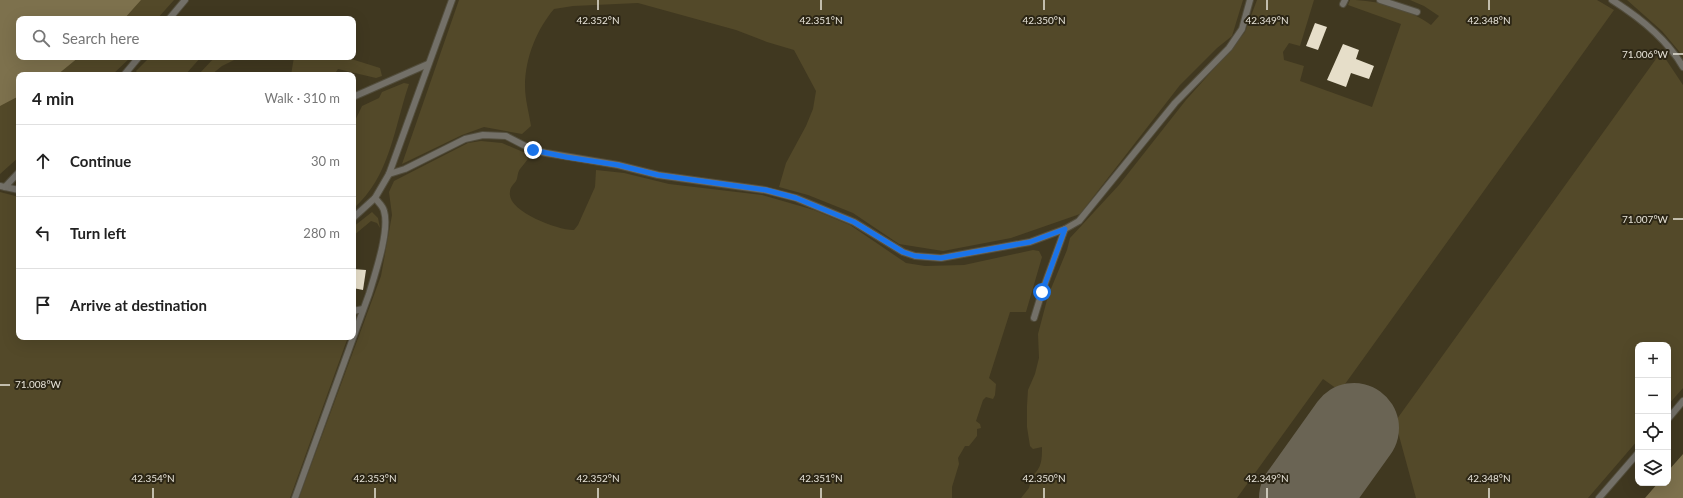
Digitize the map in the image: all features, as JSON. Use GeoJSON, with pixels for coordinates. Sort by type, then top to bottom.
{"type":"FeatureCollection","features":[{"type":"Feature","properties":{"kind":"lane"},"geometry":{"type":"LineString","coordinates":[[172,16],[185,0]]}},
{"type":"Feature","properties":{"kind":"lane"},"geometry":{"type":"LineString","coordinates":[[356,215],[375,198],[389,174],[452,0]]}},
{"type":"Feature","properties":{"kind":"lane"},"geometry":{"type":"LineString","coordinates":[[389,174],[405,169],[465,139],[492,134],[506,136],[533,150],[546,154],[618,165],[658,175],[766,190],[796,198],[854,222],[903,252],[915,256],[941,258],[1030,242],[1065,229],[1079,221],[1174,103],[1229,48],[1242,29],[1250,0]]}},
{"type":"Feature","properties":{"kind":"lane"},"geometry":{"type":"LineString","coordinates":[[1380,0],[1417,12]]}},
{"type":"Feature","properties":{"kind":"lane"},"geometry":{"type":"LineString","coordinates":[[1612,0],[1632,12],[1661,39],[1683,67]]}},
{"type":"Feature","properties":{"kind":"lane"},"geometry":{"type":"LineString","coordinates":[[126,72],[136,60]]}},
{"type":"Feature","properties":{"kind":"lane"},"geometry":{"type":"LineString","coordinates":[[356,96],[428,64]]}},
{"type":"Feature","properties":{"kind":"lane"},"geometry":{"type":"LineString","coordinates":[[3,187],[16,175]]}},
{"type":"Feature","properties":{"kind":"lane"},"geometry":{"type":"LineString","coordinates":[[3,187],[16,189]]}},
{"type":"Feature","properties":{"kind":"lane"},"geometry":{"type":"LineString","coordinates":[[356,328],[377,268],[386,227],[384,210],[375,198]]}},
{"type":"Feature","properties":{"kind":"lane"},"geometry":{"type":"LineString","coordinates":[[1034,318],[1065,229]]}},
{"type":"Feature","properties":{"kind":"lane"},"geometry":{"type":"LineString","coordinates":[[356,310],[363,309]]}},
{"type":"Feature","properties":{"kind":"lane"},"geometry":{"type":"LineString","coordinates":[[295,498],[352,340]]}},
{"type":"Feature","properties":{"kind":"lane"},"geometry":{"type":"LineString","coordinates":[[1671,415],[1683,401]]}},
{"type":"Feature","properties":{"kind":"lane"},"geometry":{"type":"LineString","coordinates":[[1599,498],[1635,456]]}},
{"type":"Feature","properties":{"kind":"shaded area"},"geometry":{"type":"Polygon","coordinates":[[[0,0],[174,0],[160,16],[16,16],[16,60],[128,60],[115,72],[16,72],[16,160],[0,174],[0,0]]]}},
{"type":"Feature","properties":{"kind":"shaded area"},"geometry":{"type":"Polygon","coordinates":[[[0,0],[141,0],[127,16],[16,16],[16,60],[75,60],[61,72],[16,72],[16,98],[0,106],[0,0]]]}},
{"type":"Feature","properties":{"kind":"shaded area"},"geometry":{"type":"Polygon","coordinates":[[[141,0],[1683,0],[1683,454],[1671,468],[1671,342],[1635,342],[1635,486],[1655,486],[1645,498],[0,498],[0,106],[16,98],[16,340],[356,340],[356,72],[61,72],[75,60],[356,60],[356,16],[127,16],[141,0]]]}},
{"type":"Feature","properties":{"kind":"shaded area"},"geometry":{"type":"Polygon","coordinates":[[[459,0],[1243,0],[1232,36],[1217,48],[1180,85],[1080,214],[1011,238],[943,251],[899,244],[853,213],[808,195],[779,187],[786,163],[806,126],[813,109],[816,91],[794,50],[767,42],[736,30],[638,3],[573,6],[554,9],[537,35],[527,65],[525,86],[526,101],[531,126],[522,134],[484,127],[462,135],[402,164],[459,0]]]}},
{"type":"Feature","properties":{"kind":"shaded area"},"geometry":{"type":"Polygon","coordinates":[[[1257,0],[1314,0],[1300,46],[1289,43],[1283,52],[1284,60],[1304,66],[1300,81],[1372,107],[1401,24],[1348,5],[1350,0],[1361,0],[1393,6],[1413,14],[1431,25],[1439,16],[1424,6],[1410,0],[1597,0],[1614,10],[1340,391],[1323,379],[1237,498],[1021,498],[1029,488],[1032,476],[1038,470],[1041,459],[1042,447],[1033,449],[1030,446],[1027,427],[1028,390],[1035,374],[1039,358],[1038,334],[1048,296],[1067,250],[1070,238],[1119,185],[1186,100],[1235,45],[1245,32],[1257,0]]]}},
{"type":"Feature","properties":{"kind":"shaded area"},"geometry":{"type":"Polygon","coordinates":[[[1627,0],[1683,0],[1683,56],[1662,31],[1627,0]]]}},
{"type":"Feature","properties":{"kind":"shaded area"},"geometry":{"type":"Polygon","coordinates":[[[1661,52],[1683,85],[1683,388],[1671,402],[1671,342],[1635,342],[1635,443],[1588,498],[1416,498],[1398,432],[1397,419],[1661,52]]]}},
{"type":"Feature","properties":{"kind":"shaded area"},"geometry":{"type":"Polygon","coordinates":[[[147,60],[198,60],[188,72],[136,71],[147,60]]]}},
{"type":"Feature","properties":{"kind":"shaded area"},"geometry":{"type":"Polygon","coordinates":[[[212,60],[234,60],[222,66],[215,72],[201,72],[212,60]]]}},
{"type":"Feature","properties":{"kind":"shaded area"},"geometry":{"type":"Polygon","coordinates":[[[294,60],[355,60],[380,68],[382,76],[376,78],[356,73],[356,72],[338,69],[336,72],[292,72],[294,60]]]}},
{"type":"Feature","properties":{"kind":"shaded area"},"geometry":{"type":"Polygon","coordinates":[[[404,83],[409,84],[383,167],[375,182],[356,206],[356,119],[362,106],[379,98],[382,92],[404,83]]]}},
{"type":"Feature","properties":{"kind":"shaded area"},"geometry":{"type":"Polygon","coordinates":[[[481,141],[502,143],[530,155],[519,171],[517,180],[512,186],[510,192],[511,199],[516,206],[525,213],[546,223],[567,229],[574,230],[578,225],[595,187],[596,170],[624,173],[669,184],[762,195],[814,210],[850,225],[906,263],[925,266],[964,265],[1033,250],[1039,251],[1042,257],[1026,312],[1010,312],[989,378],[996,384],[995,395],[993,399],[986,397],[983,400],[976,421],[980,424],[981,428],[977,429],[977,436],[969,446],[965,446],[958,458],[959,464],[952,487],[952,498],[299,498],[381,276],[392,215],[389,192],[394,181],[468,143],[481,141]]]}},
{"type":"Feature","properties":{"kind":"shaded area"},"geometry":{"type":"Polygon","coordinates":[[[0,192],[16,196],[16,340],[347,340],[290,498],[0,498],[0,192]]]}},
{"type":"Feature","properties":{"kind":"shaded area"},"geometry":{"type":"Polygon","coordinates":[[[372,212],[378,218],[380,228],[377,223],[371,221],[356,234],[356,225],[372,212]]]}},
{"type":"Feature","properties":{"kind":"shaded area"},"geometry":{"type":"Polygon","coordinates":[[[1683,454],[1683,498],[1645,498],[1655,486],[1671,486],[1671,468],[1683,454]]]}},
{"type":"Feature","properties":{"kind":"building"},"geometry":{"type":"Polygon","coordinates":[[[1315,23],[1327,27],[1318,50],[1306,46],[1315,23]]]}},
{"type":"Feature","properties":{"kind":"building"},"geometry":{"type":"Polygon","coordinates":[[[1343,44],[1359,50],[1356,59],[1374,66],[1369,79],[1351,73],[1346,87],[1327,80],[1343,44]]]}},
{"type":"Feature","properties":{"kind":"building"},"geometry":{"type":"Polygon","coordinates":[[[356,269],[366,270],[363,290],[356,289],[356,269]]]}},
{"type":"Feature","properties":{"kind":"runway"},"geometry":{"type":"LineString","coordinates":[[1304,498],[1354,428]]}},
{"type":"Feature","properties":{"kind":"route"},"geometry":{"type":"LineString","coordinates":[[533,150],[546,154],[633,168],[658,175],[766,190],[796,198],[854,222],[903,252],[915,256],[941,258],[1030,242],[1065,229],[1042,292]]}}]}
